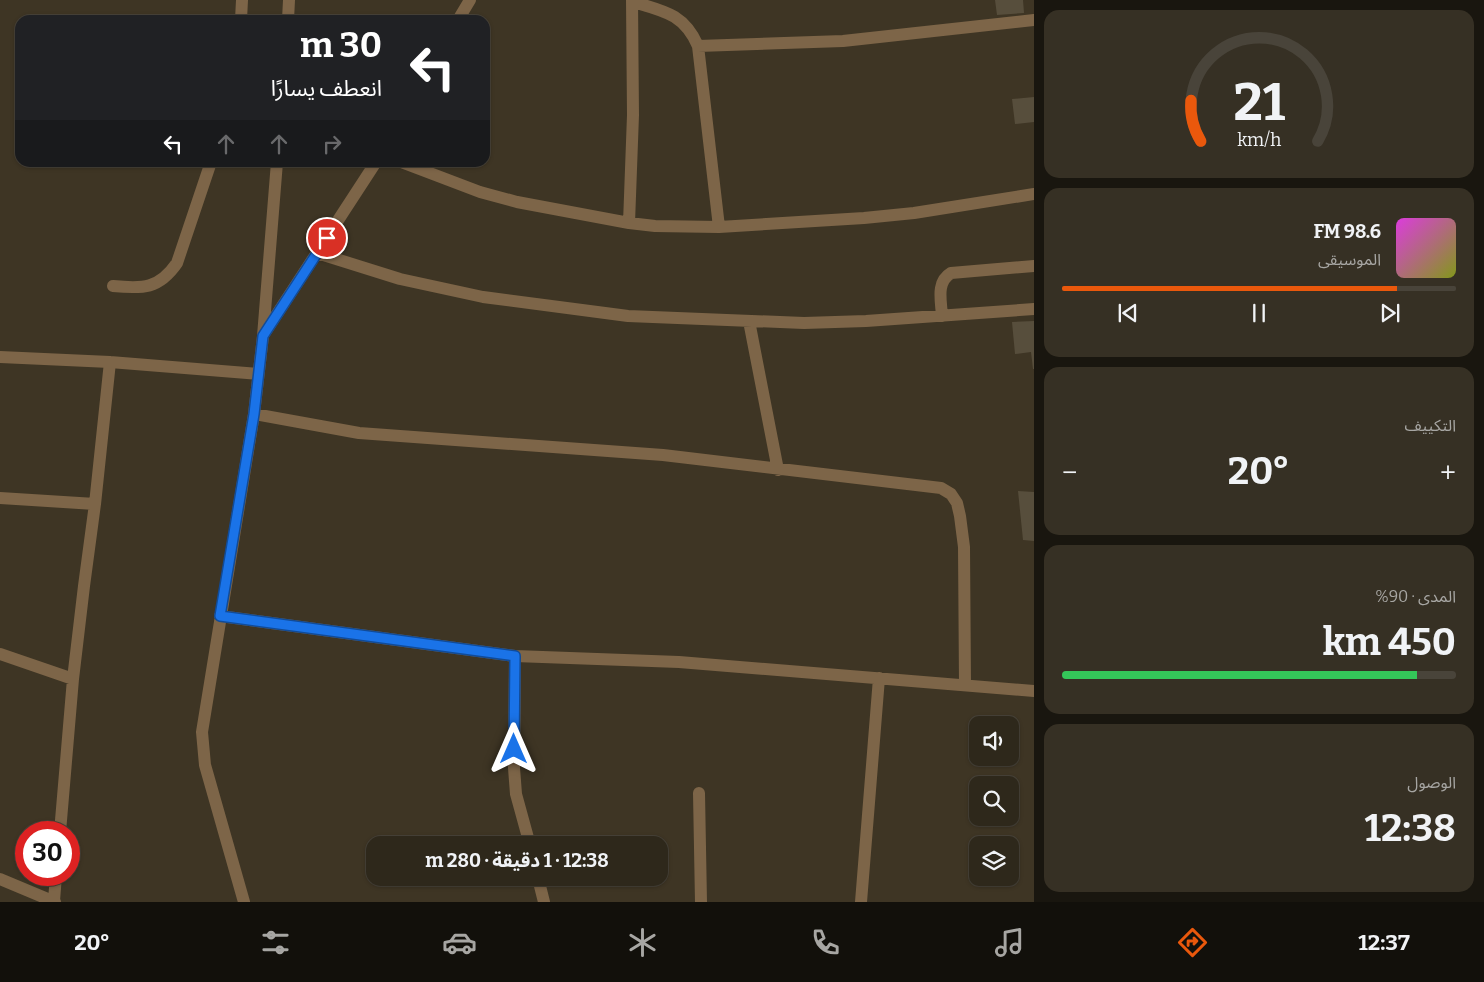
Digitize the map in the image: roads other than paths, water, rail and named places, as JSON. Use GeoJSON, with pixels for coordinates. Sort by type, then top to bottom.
{"type":"FeatureCollection","features":[{"type":"Feature","properties":{"kind":"street"},"geometry":{"type":"LineString","coordinates":[[242,0],[242,15]]}},
{"type":"Feature","properties":{"kind":"street"},"geometry":{"type":"LineString","coordinates":[[288,15],[289,0]]}},
{"type":"Feature","properties":{"kind":"street"},"geometry":{"type":"LineString","coordinates":[[461,15],[470,0]]}},
{"type":"Feature","properties":{"kind":"street"},"geometry":{"type":"LineString","coordinates":[[629,223],[633,114],[632,1],[661,10],[684,22],[690,29],[698,46],[719,227]]}},
{"type":"Feature","properties":{"kind":"street"},"geometry":{"type":"LineString","coordinates":[[698,46],[843,41],[1034,20]]}},
{"type":"Feature","properties":{"kind":"street"},"geometry":{"type":"LineString","coordinates":[[113,286],[136,288],[149,286],[160,282],[170,274],[177,263],[209,167]]}},
{"type":"Feature","properties":{"kind":"street"},"geometry":{"type":"LineString","coordinates":[[244,902],[205,765],[202,732],[254,414],[263,336],[277,167]]}},
{"type":"Feature","properties":{"kind":"street"},"geometry":{"type":"LineString","coordinates":[[263,336],[373,167]]}},
{"type":"Feature","properties":{"kind":"street"},"geometry":{"type":"LineString","coordinates":[[414,167],[480,192],[517,202],[655,226],[719,227],[914,213],[1034,194]]}},
{"type":"Feature","properties":{"kind":"street"},"geometry":{"type":"LineString","coordinates":[[317,252],[400,279],[483,297],[628,316],[804,323],[866,322],[1034,309]]}},
{"type":"Feature","properties":{"kind":"street"},"geometry":{"type":"LineString","coordinates":[[942,316],[941,285],[943,279],[951,272],[1034,266]]}},
{"type":"Feature","properties":{"kind":"street"},"geometry":{"type":"LineString","coordinates":[[749,321],[778,470]]}},
{"type":"Feature","properties":{"kind":"street"},"geometry":{"type":"LineString","coordinates":[[0,357],[110,362],[258,374]]}},
{"type":"Feature","properties":{"kind":"street"},"geometry":{"type":"LineString","coordinates":[[61,821],[73,679],[95,504],[110,362]]}},
{"type":"Feature","properties":{"kind":"street"},"geometry":{"type":"LineString","coordinates":[[254,414],[367,434],[663,455],[941,488],[952,494],[957,503],[964,548],[965,685]]}},
{"type":"Feature","properties":{"kind":"street"},"geometry":{"type":"LineString","coordinates":[[0,498],[95,504]]}},
{"type":"Feature","properties":{"kind":"street"},"geometry":{"type":"LineString","coordinates":[[220,616],[515,656],[679,662],[1034,691]]}},
{"type":"Feature","properties":{"kind":"street"},"geometry":{"type":"LineString","coordinates":[[0,654],[73,679]]}},
{"type":"Feature","properties":{"kind":"street"},"geometry":{"type":"LineString","coordinates":[[515,656],[514,768],[516,794],[528,836]]}},
{"type":"Feature","properties":{"kind":"street"},"geometry":{"type":"LineString","coordinates":[[861,902],[880,678]]}},
{"type":"Feature","properties":{"kind":"street"},"geometry":{"type":"LineString","coordinates":[[699,793],[700,902]]}},
{"type":"Feature","properties":{"kind":"street"},"geometry":{"type":"LineString","coordinates":[[0,879],[54,902],[55,886]]}},
{"type":"Feature","properties":{"kind":"street"},"geometry":{"type":"LineString","coordinates":[[540,886],[544,902]]}}]}
